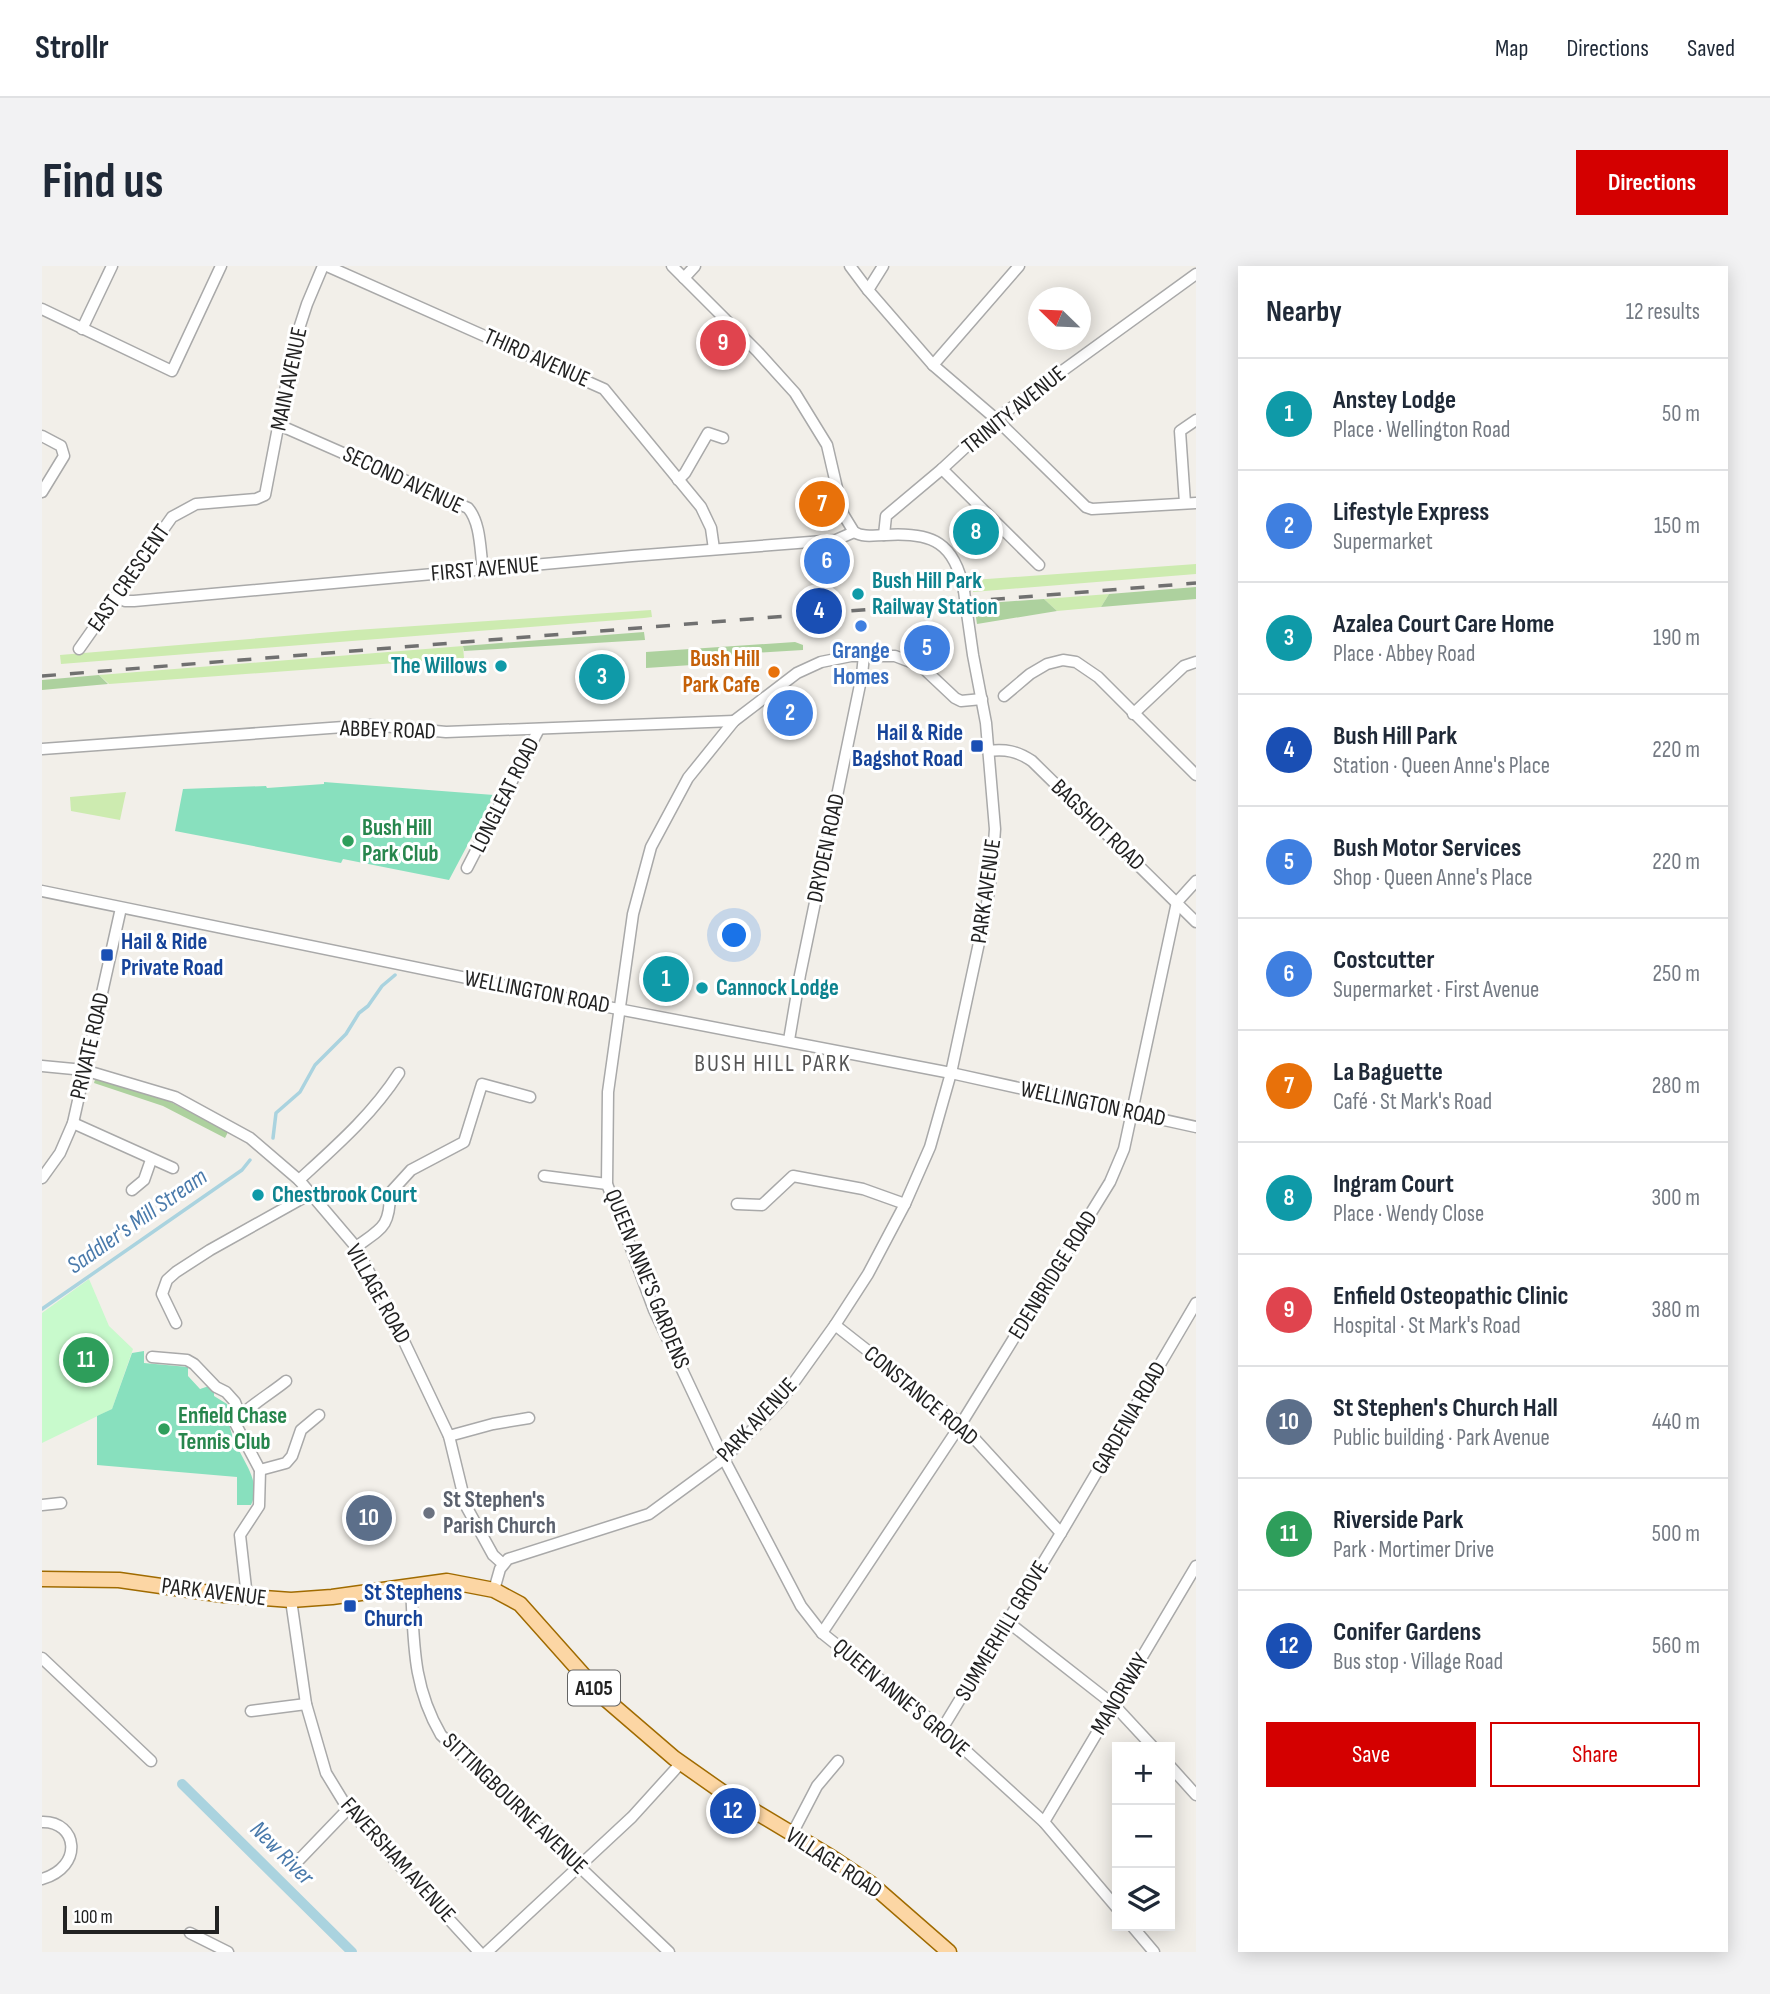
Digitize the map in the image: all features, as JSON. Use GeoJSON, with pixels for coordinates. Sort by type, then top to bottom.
{"type":"FeatureCollection","features":[{"type":"Feature","properties":{"kind":"main road","name":"PARK AVENUE"},"geometry":{"type":"LineString","coordinates":[[42,1579],[119,1580],[247,1597],[291,1600],[453,1581],[494,1590]]}},
{"type":"Feature","properties":{"kind":"main road","name":"VILLAGE ROAD"},"geometry":{"type":"LineString","coordinates":[[494,1590],[520,1604],[601,1696],[681,1763],[721,1791],[870,1883],[949,1952]]}},
{"type":"Feature","properties":{"kind":"street"},"geometry":{"type":"LineString","coordinates":[[82,329],[112,266]]}},
{"type":"Feature","properties":{"kind":"street"},"geometry":{"type":"LineString","coordinates":[[42,309],[172,371],[221,266]]}},
{"type":"Feature","properties":{"kind":"street","name":"MAIN AVENUE"},"geometry":{"type":"LineString","coordinates":[[265,495],[294,344],[307,304],[325,266]]}},
{"type":"Feature","properties":{"kind":"street","name":"THIRD AVENUE"},"geometry":{"type":"LineString","coordinates":[[325,266],[604,388],[707,516],[714,549]]}},
{"type":"Feature","properties":{"kind":"street"},"geometry":{"type":"LineString","coordinates":[[672,266],[795,393],[827,445],[844,514],[853,532]]}},
{"type":"Feature","properties":{"kind":"street"},"geometry":{"type":"LineString","coordinates":[[684,278],[695,266]]}},
{"type":"Feature","properties":{"kind":"street"},"geometry":{"type":"LineString","coordinates":[[850,266],[933,365],[996,419],[1086,507],[1092,509],[1191,503],[1180,431],[1196,420]]}},
{"type":"Feature","properties":{"kind":"street"},"geometry":{"type":"LineString","coordinates":[[868,290],[883,266]]}},
{"type":"Feature","properties":{"kind":"street"},"geometry":{"type":"LineString","coordinates":[[933,365],[1019,266]]}},
{"type":"Feature","properties":{"kind":"street","name":"TRINITY AVENUE"},"geometry":{"type":"LineString","coordinates":[[884,535],[886,516],[996,419],[1196,274]]}},
{"type":"Feature","properties":{"kind":"street","name":"SECOND AVENUE"},"geometry":{"type":"LineString","coordinates":[[279,425],[468,508],[476,523],[483,570]]}},
{"type":"Feature","properties":{"kind":"street"},"geometry":{"type":"LineString","coordinates":[[678,480],[685,473],[708,433],[723,438]]}},
{"type":"Feature","properties":{"kind":"street"},"geometry":{"type":"LineString","coordinates":[[42,436],[61,446],[64,456],[42,492]]}},
{"type":"Feature","properties":{"kind":"street"},"geometry":{"type":"LineString","coordinates":[[942,469],[1039,565]]}},
{"type":"Feature","properties":{"kind":"street","name":"EAST CRESCENT"},"geometry":{"type":"LineString","coordinates":[[79,649],[162,529],[184,509],[195,504],[256,499],[265,495]]}},
{"type":"Feature","properties":{"kind":"street","name":"FIRST AVENUE"},"geometry":{"type":"LineString","coordinates":[[117,596],[134,601],[836,540],[853,532],[865,536],[915,534],[943,545],[955,559],[964,591],[982,699]]}},
{"type":"Feature","properties":{"kind":"street","name":"QUEEN ANNE'S GARDENS"},"geometry":{"type":"LineString","coordinates":[[724,1459],[654,1310],[607,1184],[608,1092],[618,1009],[634,914],[650,848],[688,778],[734,721],[797,673],[821,662],[864,655],[895,656],[928,672],[961,701],[982,699]]}},
{"type":"Feature","properties":{"kind":"street","name":"DRYDEN ROAD"},"geometry":{"type":"LineString","coordinates":[[789,1040],[864,655]]}},
{"type":"Feature","properties":{"kind":"street"},"geometry":{"type":"LineString","coordinates":[[1004,696],[1030,674],[1047,664],[1063,660],[1076,662],[1098,677],[1196,775]]}},
{"type":"Feature","properties":{"kind":"street"},"geometry":{"type":"LineString","coordinates":[[1133,714],[1184,666],[1196,662]]}},
{"type":"Feature","properties":{"kind":"street","name":"PARK AVENUE"},"geometry":{"type":"LineString","coordinates":[[503,1564],[508,1559],[649,1514],[724,1459],[782,1399],[835,1325],[867,1274],[905,1204],[930,1147],[951,1073],[986,910],[995,829],[982,699]]}},
{"type":"Feature","properties":{"kind":"street","name":"ABBEY ROAD"},"geometry":{"type":"LineString","coordinates":[[42,749],[371,725],[446,732],[734,721]]}},
{"type":"Feature","properties":{"kind":"street","name":"LONGLEAT ROAD"},"geometry":{"type":"LineString","coordinates":[[472,864],[539,729]]}},
{"type":"Feature","properties":{"kind":"street","name":"BAGSHOT ROAD"},"geometry":{"type":"LineString","coordinates":[[988,751],[1006,749],[1032,761],[1196,922]]}},
{"type":"Feature","properties":{"kind":"street","name":"EDENBRIDGE ROAD"},"geometry":{"type":"LineString","coordinates":[[822,1633],[961,1424],[1110,1182],[1124,1149],[1177,902],[1196,881]]}},
{"type":"Feature","properties":{"kind":"street","name":"WELLINGTON ROAD"},"geometry":{"type":"LineString","coordinates":[[42,891],[618,1009],[951,1073],[1196,1127]]}},
{"type":"Feature","properties":{"kind":"street","name":"PRIVATE ROAD"},"geometry":{"type":"LineString","coordinates":[[42,1178],[60,1153],[73,1123],[121,908]]}},
{"type":"Feature","properties":{"kind":"street","name":"VILLAGE ROAD"},"geometry":{"type":"LineString","coordinates":[[42,1066],[84,1070],[175,1097],[250,1138],[299,1180],[356,1247],[449,1436],[467,1506],[493,1555],[503,1564]]}},
{"type":"Feature","properties":{"kind":"street"},"geometry":{"type":"LineString","coordinates":[[299,1180],[348,1136],[383,1098],[400,1073]]}},
{"type":"Feature","properties":{"kind":"street"},"geometry":{"type":"LineString","coordinates":[[356,1247],[382,1228],[390,1215],[390,1193],[411,1170],[464,1142],[482,1084],[530,1097]]}},
{"type":"Feature","properties":{"kind":"street"},"geometry":{"type":"LineString","coordinates":[[73,1123],[173,1168]]}},
{"type":"Feature","properties":{"kind":"street"},"geometry":{"type":"LineString","coordinates":[[132,1190],[144,1180],[151,1160]]}},
{"type":"Feature","properties":{"kind":"street"},"geometry":{"type":"LineString","coordinates":[[544,1176],[607,1184]]}},
{"type":"Feature","properties":{"kind":"street"},"geometry":{"type":"LineString","coordinates":[[737,1204],[762,1205],[793,1176],[863,1189],[905,1204]]}},
{"type":"Feature","properties":{"kind":"street"},"geometry":{"type":"LineString","coordinates":[[176,1323],[162,1294],[167,1280],[210,1250],[310,1194]]}},
{"type":"Feature","properties":{"kind":"street","name":"GARDENIA ROAD"},"geometry":{"type":"LineString","coordinates":[[1061,1533],[1196,1303]]}},
{"type":"Feature","properties":{"kind":"street","name":"CONSTANCE ROAD"},"geometry":{"type":"LineString","coordinates":[[835,1325],[961,1424],[1061,1533]]}},
{"type":"Feature","properties":{"kind":"street"},"geometry":{"type":"LineString","coordinates":[[152,1357],[187,1360],[194,1364],[216,1387],[226,1392],[235,1402],[240,1415]]}},
{"type":"Feature","properties":{"kind":"street"},"geometry":{"type":"LineString","coordinates":[[247,1597],[240,1535],[259,1506],[260,1470],[235,1423],[240,1415],[267,1398],[286,1381]]}},
{"type":"Feature","properties":{"kind":"street"},"geometry":{"type":"LineString","coordinates":[[260,1470],[286,1463],[292,1456],[301,1430],[319,1415]]}},
{"type":"Feature","properties":{"kind":"street"},"geometry":{"type":"LineString","coordinates":[[449,1436],[492,1424],[529,1418]]}},
{"type":"Feature","properties":{"kind":"street","name":"QUEEN ANNE'S GROVE"},"geometry":{"type":"LineString","coordinates":[[724,1459],[801,1606],[822,1633],[942,1729],[1044,1822],[1112,1902]]}},
{"type":"Feature","properties":{"kind":"street"},"geometry":{"type":"LineString","coordinates":[[42,1506],[61,1503]]}},
{"type":"Feature","properties":{"kind":"street","name":"SUMMERHILL GROVE"},"geometry":{"type":"LineString","coordinates":[[942,1729],[1061,1533]]}},
{"type":"Feature","properties":{"kind":"street"},"geometry":{"type":"LineString","coordinates":[[494,1590],[503,1564]]}},
{"type":"Feature","properties":{"kind":"street","name":"MANORWAY"},"geometry":{"type":"LineString","coordinates":[[1044,1822],[1194,1574]]}},
{"type":"Feature","properties":{"kind":"street","name":"SITTINGBOURNE AVENUE"},"geometry":{"type":"LineString","coordinates":[[411,1586],[414,1641],[423,1697],[441,1735],[669,1952]]}},
{"type":"Feature","properties":{"kind":"street","name":"FAVERSHAM AVENUE"},"geometry":{"type":"LineString","coordinates":[[291,1600],[306,1704],[326,1773],[348,1809],[480,1952]]}},
{"type":"Feature","properties":{"kind":"street"},"geometry":{"type":"LineString","coordinates":[[1008,1622],[1114,1705],[1148,1742]]}},
{"type":"Feature","properties":{"kind":"street"},"geometry":{"type":"LineString","coordinates":[[42,1658],[151,1761]]}},
{"type":"Feature","properties":{"kind":"street"},"geometry":{"type":"LineString","coordinates":[[251,1712],[306,1704]]}},
{"type":"Feature","properties":{"kind":"street"},"geometry":{"type":"LineString","coordinates":[[792,1834],[817,1786],[838,1761]]}},
{"type":"Feature","properties":{"kind":"street"},"geometry":{"type":"LineString","coordinates":[[487,1952],[632,1817],[681,1763]]}},
{"type":"Feature","properties":{"kind":"street"},"geometry":{"type":"LineString","coordinates":[[1175,1772],[1196,1795]]}},
{"type":"Feature","properties":{"kind":"street"},"geometry":{"type":"LineString","coordinates":[[297,1862],[348,1809]]}},
{"type":"Feature","properties":{"kind":"street"},"geometry":{"type":"LineString","coordinates":[[42,1822],[55,1823],[64,1830],[69,1837],[71,1849],[71,1857],[63,1869],[42,1879]]}},
{"type":"Feature","properties":{"kind":"street"},"geometry":{"type":"LineString","coordinates":[[1136,1931],[1154,1952]]}},
{"type":"Feature","properties":{"kind":"street"},"geometry":{"type":"LineString","coordinates":[[190,1933],[228,1952]]}},
{"type":"Feature","properties":{"kind":"green space"},"geometry":{"type":"Polygon","coordinates":[[[1196,564],[1196,574],[973,592],[973,580],[1196,564]]]}},
{"type":"Feature","properties":{"kind":"green space"},"geometry":{"type":"Polygon","coordinates":[[[1196,587],[1196,599],[1101,607],[1109,594],[1196,587]]]}},
{"type":"Feature","properties":{"kind":"green space"},"geometry":{"type":"Polygon","coordinates":[[[1109,594],[1101,607],[1057,611],[1044,599],[1109,594]]]}},
{"type":"Feature","properties":{"kind":"green space"},"geometry":{"type":"Polygon","coordinates":[[[1044,599],[1057,611],[977,624],[974,604],[1044,599]]]}},
{"type":"Feature","properties":{"kind":"green space"},"geometry":{"type":"Polygon","coordinates":[[[651,610],[652,617],[644,618],[61,664],[60,655],[356,630],[651,610]]]}},
{"type":"Feature","properties":{"kind":"green space"},"geometry":{"type":"Polygon","coordinates":[[[644,632],[645,640],[464,651],[463,646],[644,632]]]}},
{"type":"Feature","properties":{"kind":"green space"},"geometry":{"type":"Polygon","coordinates":[[[795,642],[803,645],[803,650],[752,653],[723,663],[646,668],[646,652],[795,642]]]}},
{"type":"Feature","properties":{"kind":"green space"},"geometry":{"type":"Polygon","coordinates":[[[463,646],[464,658],[109,684],[99,675],[463,646]]]}},
{"type":"Feature","properties":{"kind":"green space"},"geometry":{"type":"Polygon","coordinates":[[[99,675],[108,684],[42,690],[42,680],[99,675]]]}},
{"type":"Feature","properties":{"kind":"green space","name":"Bush Hill Park Club"},"geometry":{"type":"Polygon","coordinates":[[[324,782],[494,795],[449,880],[343,859],[341,863],[175,831],[183,789],[267,788],[324,782]]]}},
{"type":"Feature","properties":{"kind":"green space"},"geometry":{"type":"Polygon","coordinates":[[[126,792],[120,820],[71,811],[70,797],[126,792]]]}},
{"type":"Feature","properties":{"kind":"green space"},"geometry":{"type":"Polygon","coordinates":[[[96,1076],[167,1100],[228,1132],[225,1138],[163,1106],[94,1083],[96,1076]]]}},
{"type":"Feature","properties":{"kind":"green space"},"geometry":{"type":"Polygon","coordinates":[[[89,1279],[109,1326],[133,1349],[112,1409],[42,1443],[42,1313],[89,1279]]]}},
{"type":"Feature","properties":{"kind":"green space","name":"Enfield Chase Tennis Club"},"geometry":{"type":"Polygon","coordinates":[[[144,1351],[144,1363],[188,1367],[188,1376],[200,1389],[209,1386],[214,1391],[214,1396],[227,1404],[234,1440],[252,1477],[254,1495],[251,1505],[237,1505],[237,1477],[97,1465],[97,1416],[112,1409],[132,1353],[144,1351]]]}},
{"type":"Feature","properties":{"kind":"waterway","name":"Saddler's Mill Stream"},"geometry":{"type":"LineString","coordinates":[[273,1138],[276,1113],[300,1092],[315,1065],[346,1034],[359,1013],[395,975]]}},
{"type":"Feature","properties":{"kind":"waterway","name":"Saddler's Mill Stream"},"geometry":{"type":"LineString","coordinates":[[42,1309],[242,1170],[250,1160]]}},
{"type":"Feature","properties":{"kind":"waterway","name":"New River"},"geometry":{"type":"LineString","coordinates":[[182,1784],[352,1952]]}},
{"type":"Feature","properties":{"kind":"railway"},"geometry":{"type":"LineString","coordinates":[[42,676],[1196,583]]}},
{"type":"Feature","properties":{"kind":"place","name":"Enfield Osteopathic Clinic"},"geometry":{"type":"Point","coordinates":[723,343]}},
{"type":"Feature","properties":{"kind":"place","name":"La Baguette"},"geometry":{"type":"Point","coordinates":[822,504]}},
{"type":"Feature","properties":{"kind":"place","name":"Ingram Court"},"geometry":{"type":"Point","coordinates":[976,532]}},
{"type":"Feature","properties":{"kind":"place","name":"Costcutter"},"geometry":{"type":"Point","coordinates":[827,561]}},
{"type":"Feature","properties":{"kind":"place","name":"Bush Hill Park Railway Station"},"geometry":{"type":"Point","coordinates":[858,594]}},
{"type":"Feature","properties":{"kind":"place","name":"Bush Hill Park"},"geometry":{"type":"Point","coordinates":[819,611]}},
{"type":"Feature","properties":{"kind":"place","name":"Grange Homes"},"geometry":{"type":"Point","coordinates":[861,626]}},
{"type":"Feature","properties":{"kind":"place","name":"Bush Motor Services"},"geometry":{"type":"Point","coordinates":[927,648]}},
{"type":"Feature","properties":{"kind":"place","name":"The Willows"},"geometry":{"type":"Point","coordinates":[501,666]}},
{"type":"Feature","properties":{"kind":"place","name":"Bush Hill Park Cafe"},"geometry":{"type":"Point","coordinates":[774,672]}},
{"type":"Feature","properties":{"kind":"place","name":"Azalea Court Care Home"},"geometry":{"type":"Point","coordinates":[602,677]}},
{"type":"Feature","properties":{"kind":"place","name":"Lifestyle Express"},"geometry":{"type":"Point","coordinates":[790,713]}},
{"type":"Feature","properties":{"kind":"place","name":"Hail & Ride Bagshot Road"},"geometry":{"type":"Point","coordinates":[977,746]}},
{"type":"Feature","properties":{"kind":"place","name":"Bush Hill Park Club"},"geometry":{"type":"Point","coordinates":[348,841]}},
{"type":"Feature","properties":{"kind":"place","name":"Hail & Ride Private Road"},"geometry":{"type":"Point","coordinates":[107,955]}},
{"type":"Feature","properties":{"kind":"place","name":"Anstey Lodge"},"geometry":{"type":"Point","coordinates":[666,979]}},
{"type":"Feature","properties":{"kind":"place","name":"Cannock Lodge"},"geometry":{"type":"Point","coordinates":[702,988]}},
{"type":"Feature","properties":{"kind":"place","name":"Chestbrook Court"},"geometry":{"type":"Point","coordinates":[258,1195]}},
{"type":"Feature","properties":{"kind":"place","name":"Riverside Park"},"geometry":{"type":"Point","coordinates":[86,1360]}},
{"type":"Feature","properties":{"kind":"place","name":"Enfield Chase Tennis Club"},"geometry":{"type":"Point","coordinates":[164,1429]}},
{"type":"Feature","properties":{"kind":"place","name":"St Stephen's Parish Church"},"geometry":{"type":"Point","coordinates":[429,1513]}},
{"type":"Feature","properties":{"kind":"place","name":"St Stephen's Church Hall"},"geometry":{"type":"Point","coordinates":[369,1518]}},
{"type":"Feature","properties":{"kind":"place","name":"St Stephens Church"},"geometry":{"type":"Point","coordinates":[350,1606]}},
{"type":"Feature","properties":{"kind":"place","name":"Conifer Gardens"},"geometry":{"type":"Point","coordinates":[733,1811]}},
{"type":"Feature","properties":{"kind":"district","name":"BUSH HILL PARK"},"geometry":{"type":"Point","coordinates":[773,1063]}}]}
